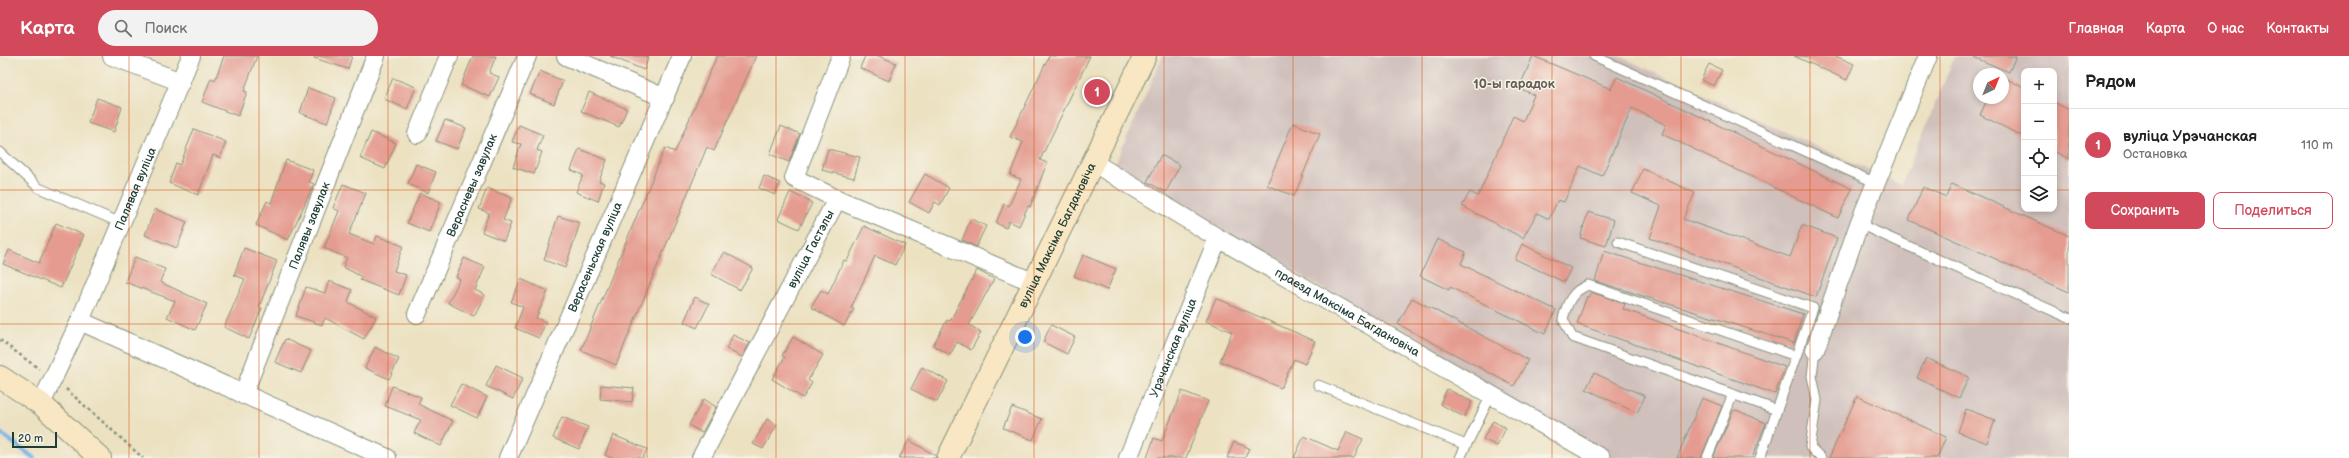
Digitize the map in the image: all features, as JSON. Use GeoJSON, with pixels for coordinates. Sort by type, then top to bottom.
{"type":"FeatureCollection","features":[{"type":"Feature","properties":{"kind":"main road","name":"вуліца Максіма Багдановіча"},"geometry":{"type":"LineString","coordinates":[[948,458],[1094,163],[1145,56]]}},
{"type":"Feature","properties":{"kind":"main road"},"geometry":{"type":"LineString","coordinates":[[0,377],[41,404],[100,458]]}},
{"type":"Feature","properties":{"kind":"street"},"geometry":{"type":"LineString","coordinates":[[112,56],[181,82]]}},
{"type":"Feature","properties":{"kind":"street","name":"Палявая вуліца"},"geometry":{"type":"LineString","coordinates":[[41,404],[80,321],[191,56]]}},
{"type":"Feature","properties":{"kind":"street","name":"Палявы завулак"},"geometry":{"type":"LineString","coordinates":[[243,395],[376,56]]}},
{"type":"Feature","properties":{"kind":"street"},"geometry":{"type":"LineString","coordinates":[[417,134],[450,56]]}},
{"type":"Feature","properties":{"kind":"street","name":"Верасневы завулак"},"geometry":{"type":"LineString","coordinates":[[417,314],[527,56]]}},
{"type":"Feature","properties":{"kind":"street"},"geometry":{"type":"LineString","coordinates":[[566,56],[665,98]]}},
{"type":"Feature","properties":{"kind":"street","name":"Верасеньская вуліца"},"geometry":{"type":"LineString","coordinates":[[508,458],[682,56]]}},
{"type":"Feature","properties":{"kind":"street","name":"вуліца Гастэлы"},"geometry":{"type":"LineString","coordinates":[[701,458],[837,199],[794,178],[841,56]]}},
{"type":"Feature","properties":{"kind":"street"},"geometry":{"type":"LineString","coordinates":[[1815,350],[1859,224],[1928,56]]}},
{"type":"Feature","properties":{"kind":"street","name":"праезд Максіма Багдановіча"},"geometry":{"type":"LineString","coordinates":[[1094,163],[1218,238],[1598,457]]}},
{"type":"Feature","properties":{"kind":"street"},"geometry":{"type":"LineString","coordinates":[[837,199],[1035,283]]}},
{"type":"Feature","properties":{"kind":"street","name":"Урэчанская вуліца"},"geometry":{"type":"LineString","coordinates":[[1128,458],[1218,238]]}},
{"type":"Feature","properties":{"kind":"street"},"geometry":{"type":"LineString","coordinates":[[80,321],[387,458]]}},
{"type":"Feature","properties":{"kind":"lane"},"geometry":{"type":"LineString","coordinates":[[1594,56],[1876,183]]}},
{"type":"Feature","properties":{"kind":"lane"},"geometry":{"type":"LineString","coordinates":[[0,152],[39,188],[121,224]]}},
{"type":"Feature","properties":{"kind":"lane"},"geometry":{"type":"LineString","coordinates":[[1859,224],[2069,318]]}},
{"type":"Feature","properties":{"kind":"lane"},"geometry":{"type":"LineString","coordinates":[[1618,242],[1813,308],[1760,458]]}},
{"type":"Feature","properties":{"kind":"lane"},"geometry":{"type":"LineString","coordinates":[[1777,410],[1572,338],[1563,319],[1569,300],[1578,289],[1588,285],[1796,356]]}},
{"type":"Feature","properties":{"kind":"lane"},"geometry":{"type":"LineString","coordinates":[[1815,350],[1812,376],[1817,400],[1810,447],[1821,458]]}},
{"type":"Feature","properties":{"kind":"lane"},"geometry":{"type":"LineString","coordinates":[[1318,385],[1466,445]]}},
{"type":"Feature","properties":{"kind":"lane"},"geometry":{"type":"LineString","coordinates":[[1707,458],[1733,394]]}},
{"type":"Feature","properties":{"kind":"lane"},"geometry":{"type":"LineString","coordinates":[[1460,458],[1491,395]]}},
{"type":"Feature","properties":{"kind":"path"},"geometry":{"type":"LineString","coordinates":[[0,340],[82,402],[143,458]]}},
{"type":"Feature","properties":{"kind":"shaded area"},"geometry":{"type":"Polygon","coordinates":[[[1163,56],[1619,56],[1901,185],[1955,56],[2069,56],[2069,458],[1610,458],[1114,166],[1163,56]]]}},
{"type":"Feature","properties":{"kind":"building"},"geometry":{"type":"Polygon","coordinates":[[[224,56],[257,56],[244,91],[247,92],[238,116],[202,102],[211,78],[215,80],[224,56]]]}},
{"type":"Feature","properties":{"kind":"building"},"geometry":{"type":"Polygon","coordinates":[[[315,56],[352,56],[348,69],[314,58],[315,56]]]}},
{"type":"Feature","properties":{"kind":"building"},"geometry":{"type":"Polygon","coordinates":[[[473,56],[496,56],[489,73],[499,77],[490,97],[461,85],[473,56]]]}},
{"type":"Feature","properties":{"kind":"building"},"geometry":{"type":"Polygon","coordinates":[[[610,56],[649,56],[644,70],[610,56]]]}},
{"type":"Feature","properties":{"kind":"building"},"geometry":{"type":"Polygon","coordinates":[[[717,56],[756,56],[714,151],[707,147],[616,365],[581,350],[665,148],[675,152],[717,56]]]}},
{"type":"Feature","properties":{"kind":"building"},"geometry":{"type":"Polygon","coordinates":[[[865,56],[879,56],[896,63],[889,81],[860,68],[865,56]]]}},
{"type":"Feature","properties":{"kind":"building"},"geometry":{"type":"Polygon","coordinates":[[[1049,56],[1090,56],[1040,160],[1047,163],[1030,207],[1028,206],[1019,226],[1009,221],[1006,228],[996,223],[1004,204],[1009,206],[1021,179],[1010,175],[1023,142],[1010,137],[1049,56]]]}},
{"type":"Feature","properties":{"kind":"building"},"geometry":{"type":"Polygon","coordinates":[[[1533,56],[1611,89],[1617,77],[1852,189],[1838,218],[1662,134],[1666,125],[1632,108],[1602,176],[1580,166],[1564,202],[1558,200],[1549,219],[1537,213],[1523,238],[1462,206],[1470,192],[1478,196],[1513,116],[1523,121],[1534,95],[1519,88],[1533,56]]]}},
{"type":"Feature","properties":{"kind":"building"},"geometry":{"type":"Polygon","coordinates":[[[1794,56],[1836,56],[1854,64],[1847,80],[1794,56]]]}},
{"type":"Feature","properties":{"kind":"building"},"geometry":{"type":"Polygon","coordinates":[[[1971,56],[2016,56],[2009,72],[2009,68],[2000,68],[1971,56]]]}},
{"type":"Feature","properties":{"kind":"building"},"geometry":{"type":"Polygon","coordinates":[[[1709,64],[1722,70],[1714,86],[1701,80],[1709,64]]]}},
{"type":"Feature","properties":{"kind":"building"},"geometry":{"type":"Polygon","coordinates":[[[540,71],[563,81],[554,104],[530,94],[540,71]]]}},
{"type":"Feature","properties":{"kind":"building"},"geometry":{"type":"Polygon","coordinates":[[[393,78],[416,87],[407,109],[384,99],[393,78]]]}},
{"type":"Feature","properties":{"kind":"building"},"geometry":{"type":"Polygon","coordinates":[[[2009,80],[2021,86],[2021,136],[1980,115],[1985,104],[2009,104],[2009,80]]]}},
{"type":"Feature","properties":{"kind":"building"},"geometry":{"type":"Polygon","coordinates":[[[308,88],[336,98],[327,123],[300,113],[308,88]]]}},
{"type":"Feature","properties":{"kind":"building"},"geometry":{"type":"Polygon","coordinates":[[[589,92],[627,109],[619,127],[581,111],[589,92]]]}},
{"type":"Feature","properties":{"kind":"building"},"geometry":{"type":"Polygon","coordinates":[[[97,98],[122,107],[114,132],[88,123],[97,98]]]}},
{"type":"Feature","properties":{"kind":"building"},"geometry":{"type":"Polygon","coordinates":[[[2057,104],[2069,110],[2069,159],[2057,153],[2057,104]]]}},
{"type":"Feature","properties":{"kind":"building"},"geometry":{"type":"Polygon","coordinates":[[[445,120],[466,128],[457,149],[436,141],[445,120]]]}},
{"type":"Feature","properties":{"kind":"building"},"geometry":{"type":"Polygon","coordinates":[[[1293,123],[1320,134],[1294,196],[1267,185],[1293,123]]]}},
{"type":"Feature","properties":{"kind":"building"},"geometry":{"type":"Polygon","coordinates":[[[519,125],[543,135],[537,150],[542,152],[534,174],[513,167],[521,144],[512,142],[519,125]]]}},
{"type":"Feature","properties":{"kind":"building"},"geometry":{"type":"Polygon","coordinates":[[[781,126],[800,134],[789,162],[770,154],[781,126]]]}},
{"type":"Feature","properties":{"kind":"building"},"geometry":{"type":"Polygon","coordinates":[[[194,129],[226,142],[220,158],[213,155],[198,195],[169,183],[176,163],[180,165],[194,129]]]}},
{"type":"Feature","properties":{"kind":"building"},"geometry":{"type":"Polygon","coordinates":[[[371,132],[396,143],[385,169],[360,158],[371,132]]]}},
{"type":"Feature","properties":{"kind":"building"},"geometry":{"type":"Polygon","coordinates":[[[579,149],[607,160],[599,181],[604,183],[598,201],[576,192],[583,175],[571,170],[579,149]]]}},
{"type":"Feature","properties":{"kind":"building"},"geometry":{"type":"Polygon","coordinates":[[[828,149],[860,157],[854,178],[822,170],[828,149]]]}},
{"type":"Feature","properties":{"kind":"building"},"geometry":{"type":"Polygon","coordinates":[[[1161,155],[1180,165],[1166,192],[1147,182],[1161,155]]]}},
{"type":"Feature","properties":{"kind":"building"},"geometry":{"type":"Polygon","coordinates":[[[286,160],[313,170],[309,182],[314,184],[288,240],[256,225],[267,201],[271,203],[286,160]]]}},
{"type":"Feature","properties":{"kind":"building"},"geometry":{"type":"Polygon","coordinates":[[[416,164],[436,172],[428,193],[408,184],[416,164]]]}},
{"type":"Feature","properties":{"kind":"building"},"geometry":{"type":"Polygon","coordinates":[[[1643,169],[1695,193],[1683,219],[1790,257],[1802,225],[1837,238],[1816,297],[1650,238],[1661,206],[1632,193],[1643,169]]]}},
{"type":"Feature","properties":{"kind":"building"},"geometry":{"type":"Polygon","coordinates":[[[925,174],[949,188],[940,205],[935,202],[929,213],[909,202],[925,174]]]}},
{"type":"Feature","properties":{"kind":"building"},"geometry":{"type":"Polygon","coordinates":[[[764,176],[780,183],[775,195],[759,188],[764,176]]]}},
{"type":"Feature","properties":{"kind":"building"},"geometry":{"type":"Polygon","coordinates":[[[343,184],[366,193],[349,234],[374,244],[377,236],[403,246],[394,271],[406,275],[399,295],[360,280],[362,277],[343,267],[347,258],[324,248],[339,211],[333,208],[343,184]]]}},
{"type":"Feature","properties":{"kind":"building"},"geometry":{"type":"Polygon","coordinates":[[[1952,184],[2069,236],[2069,292],[1909,220],[1923,187],[1946,197],[1952,184]]]}},
{"type":"Feature","properties":{"kind":"building"},"geometry":{"type":"Polygon","coordinates":[[[487,188],[512,198],[503,220],[511,223],[504,241],[482,232],[489,213],[479,209],[487,188]]]}},
{"type":"Feature","properties":{"kind":"building"},"geometry":{"type":"Polygon","coordinates":[[[790,192],[812,203],[799,229],[778,219],[790,192]]]}},
{"type":"Feature","properties":{"kind":"building"},"geometry":{"type":"Polygon","coordinates":[[[420,193],[441,202],[429,232],[407,223],[420,193]]]}},
{"type":"Feature","properties":{"kind":"building"},"geometry":{"type":"Polygon","coordinates":[[[155,209],[187,222],[177,248],[145,235],[155,209]]]}},
{"type":"Feature","properties":{"kind":"building"},"geometry":{"type":"Polygon","coordinates":[[[1588,212],[1614,220],[1606,246],[1580,238],[1588,212]]]}},
{"type":"Feature","properties":{"kind":"building"},"geometry":{"type":"Polygon","coordinates":[[[558,216],[580,223],[565,268],[544,260],[558,216]]]}},
{"type":"Feature","properties":{"kind":"building"},"geometry":{"type":"Polygon","coordinates":[[[971,219],[986,226],[976,247],[962,240],[971,219]]]}},
{"type":"Feature","properties":{"kind":"building"},"geometry":{"type":"Polygon","coordinates":[[[56,223],[84,235],[61,288],[3,264],[9,250],[39,263],[56,223]]]}},
{"type":"Feature","properties":{"kind":"building"},"geometry":{"type":"Polygon","coordinates":[[[864,226],[905,245],[895,265],[875,256],[851,308],[854,309],[844,326],[811,307],[821,290],[828,294],[844,260],[847,261],[864,226]]]}},
{"type":"Feature","properties":{"kind":"building"},"geometry":{"type":"Polygon","coordinates":[[[1437,239],[1466,252],[1461,264],[1556,310],[1545,334],[1450,287],[1449,290],[1420,276],[1437,239]]]}},
{"type":"Feature","properties":{"kind":"building"},"geometry":{"type":"Polygon","coordinates":[[[1522,244],[1571,268],[1564,282],[1515,259],[1522,244]]]}},
{"type":"Feature","properties":{"kind":"building"},"geometry":{"type":"Polygon","coordinates":[[[244,248],[277,261],[259,307],[262,308],[249,339],[224,327],[245,279],[234,275],[244,248]]]}},
{"type":"Feature","properties":{"kind":"building"},"geometry":{"type":"Polygon","coordinates":[[[1604,251],[1803,314],[1794,343],[1595,281],[1604,251]]]}},
{"type":"Feature","properties":{"kind":"building"},"geometry":{"type":"Polygon","coordinates":[[[724,252],[753,268],[740,290],[711,274],[724,252]]]}},
{"type":"Feature","properties":{"kind":"building"},"geometry":{"type":"Polygon","coordinates":[[[1083,255],[1116,269],[1107,290],[1074,276],[1083,255]]]}},
{"type":"Feature","properties":{"kind":"building"},"geometry":{"type":"Polygon","coordinates":[[[135,257],[165,269],[160,282],[207,304],[195,330],[167,317],[175,301],[125,282],[135,257]]]}},
{"type":"Feature","properties":{"kind":"building"},"geometry":{"type":"Polygon","coordinates":[[[464,258],[485,267],[475,290],[485,295],[474,316],[448,303],[460,279],[456,277],[464,258]]]}},
{"type":"Feature","properties":{"kind":"building"},"geometry":{"type":"Polygon","coordinates":[[[977,270],[994,279],[969,325],[981,332],[971,350],[957,342],[950,355],[933,345],[947,320],[950,321],[977,270]]]}},
{"type":"Feature","properties":{"kind":"building"},"geometry":{"type":"Polygon","coordinates":[[[521,279],[548,291],[536,318],[546,322],[539,338],[515,328],[523,307],[511,302],[521,279]]]}},
{"type":"Feature","properties":{"kind":"building"},"geometry":{"type":"Polygon","coordinates":[[[329,281],[352,290],[348,302],[376,317],[364,339],[325,318],[322,325],[296,316],[306,287],[325,293],[329,281]]]}},
{"type":"Feature","properties":{"kind":"building"},"geometry":{"type":"Polygon","coordinates":[[[1591,292],[1625,304],[1623,309],[1785,367],[1775,394],[1577,324],[1587,296],[1589,297],[1591,292]]]}},
{"type":"Feature","properties":{"kind":"building"},"geometry":{"type":"Polygon","coordinates":[[[695,297],[709,304],[697,328],[684,322],[695,297]]]}},
{"type":"Feature","properties":{"kind":"building"},"geometry":{"type":"Polygon","coordinates":[[[1216,298],[1315,341],[1305,364],[1294,359],[1281,388],[1220,361],[1232,332],[1206,321],[1216,298]]]}},
{"type":"Feature","properties":{"kind":"building"},"geometry":{"type":"Polygon","coordinates":[[[1412,298],[1528,360],[1514,386],[1398,324],[1412,298]]]}},
{"type":"Feature","properties":{"kind":"building"},"geometry":{"type":"Polygon","coordinates":[[[1051,325],[1075,337],[1067,354],[1043,342],[1051,325]]]}},
{"type":"Feature","properties":{"kind":"building"},"geometry":{"type":"Polygon","coordinates":[[[733,335],[750,343],[742,357],[726,349],[733,335]]]}},
{"type":"Feature","properties":{"kind":"building"},"geometry":{"type":"Polygon","coordinates":[[[793,337],[823,355],[808,380],[812,383],[803,398],[772,379],[785,357],[782,356],[793,337]]]}},
{"type":"Feature","properties":{"kind":"building"},"geometry":{"type":"Polygon","coordinates":[[[285,339],[311,351],[301,373],[275,362],[285,339]]]}},
{"type":"Feature","properties":{"kind":"building"},"geometry":{"type":"Polygon","coordinates":[[[375,347],[399,359],[389,379],[365,368],[375,347]]]}},
{"type":"Feature","properties":{"kind":"building"},"geometry":{"type":"Polygon","coordinates":[[[1926,358],[1969,377],[1959,398],[1917,378],[1926,358]]]}},
{"type":"Feature","properties":{"kind":"building"},"geometry":{"type":"Polygon","coordinates":[[[496,365],[523,378],[513,399],[486,386],[496,365]]]}},
{"type":"Feature","properties":{"kind":"building"},"geometry":{"type":"Polygon","coordinates":[[[922,367],[948,381],[937,402],[911,389],[922,367]]]}},
{"type":"Feature","properties":{"kind":"building"},"geometry":{"type":"Polygon","coordinates":[[[1594,373],[1645,396],[1637,413],[1586,389],[1594,373]]]}},
{"type":"Feature","properties":{"kind":"building"},"geometry":{"type":"Polygon","coordinates":[[[461,384],[487,397],[477,418],[450,405],[461,384]]]}},
{"type":"Feature","properties":{"kind":"building"},"geometry":{"type":"Polygon","coordinates":[[[601,385],[634,388],[632,402],[600,399],[601,385]]]}},
{"type":"Feature","properties":{"kind":"building"},"geometry":{"type":"Polygon","coordinates":[[[392,386],[421,397],[418,404],[453,421],[441,446],[414,433],[421,420],[385,406],[392,386]]]}},
{"type":"Feature","properties":{"kind":"building"},"geometry":{"type":"Polygon","coordinates":[[[1447,389],[1472,402],[1464,417],[1440,404],[1447,389]]]}},
{"type":"Feature","properties":{"kind":"building"},"geometry":{"type":"Polygon","coordinates":[[[1182,391],[1208,401],[1186,458],[1147,458],[1154,438],[1162,441],[1182,391]]]}},
{"type":"Feature","properties":{"kind":"building"},"geometry":{"type":"Polygon","coordinates":[[[1857,396],[1946,437],[1937,458],[1829,458],[1857,396]]]}},
{"type":"Feature","properties":{"kind":"building"},"geometry":{"type":"Polygon","coordinates":[[[1702,398],[1722,406],[1701,458],[1677,458],[1702,398]]]}},
{"type":"Feature","properties":{"kind":"building"},"geometry":{"type":"Polygon","coordinates":[[[704,399],[716,407],[702,433],[689,425],[704,399]]]}},
{"type":"Feature","properties":{"kind":"building"},"geometry":{"type":"Polygon","coordinates":[[[1012,407],[1042,419],[1033,440],[1003,428],[1012,407]]]}},
{"type":"Feature","properties":{"kind":"building"},"geometry":{"type":"Polygon","coordinates":[[[1966,409],[1995,420],[1987,443],[1958,432],[1966,409]]]}},
{"type":"Feature","properties":{"kind":"building"},"geometry":{"type":"Polygon","coordinates":[[[1736,410],[1766,423],[1752,458],[1713,458],[1733,411],[1736,410]]]}},
{"type":"Feature","properties":{"kind":"building"},"geometry":{"type":"Polygon","coordinates":[[[562,417],[588,427],[579,449],[553,438],[562,417]]]}},
{"type":"Feature","properties":{"kind":"building"},"geometry":{"type":"Polygon","coordinates":[[[767,419],[777,425],[763,449],[753,444],[767,419]]]}},
{"type":"Feature","properties":{"kind":"building"},"geometry":{"type":"Polygon","coordinates":[[[1493,421],[1506,428],[1497,446],[1483,439],[1493,421]]]}},
{"type":"Feature","properties":{"kind":"building"},"geometry":{"type":"Polygon","coordinates":[[[1347,432],[1363,439],[1354,458],[1294,458],[1304,436],[1338,451],[1347,432]]]}},
{"type":"Feature","properties":{"kind":"building"},"geometry":{"type":"Polygon","coordinates":[[[613,435],[647,449],[643,458],[612,458],[605,455],[613,435]]]}},
{"type":"Feature","properties":{"kind":"building"},"geometry":{"type":"Polygon","coordinates":[[[909,440],[936,456],[936,458],[899,458],[909,440]]]}},
{"type":"Feature","properties":{"kind":"building"},"geometry":{"type":"Polygon","coordinates":[[[1234,442],[1249,448],[1245,458],[1227,458],[1234,442]]]}},
{"type":"Feature","properties":{"kind":"waterway"},"geometry":{"type":"LineString","coordinates":[[0,433],[34,458]]}},
{"type":"Feature","properties":{"kind":"place","name":"вуліца Урэчанская"},"geometry":{"type":"Point","coordinates":[1097,92]}},
{"type":"Feature","properties":{"kind":"district","name":"10-ы гарадок"},"geometry":{"type":"Point","coordinates":[1514,84]}}]}
